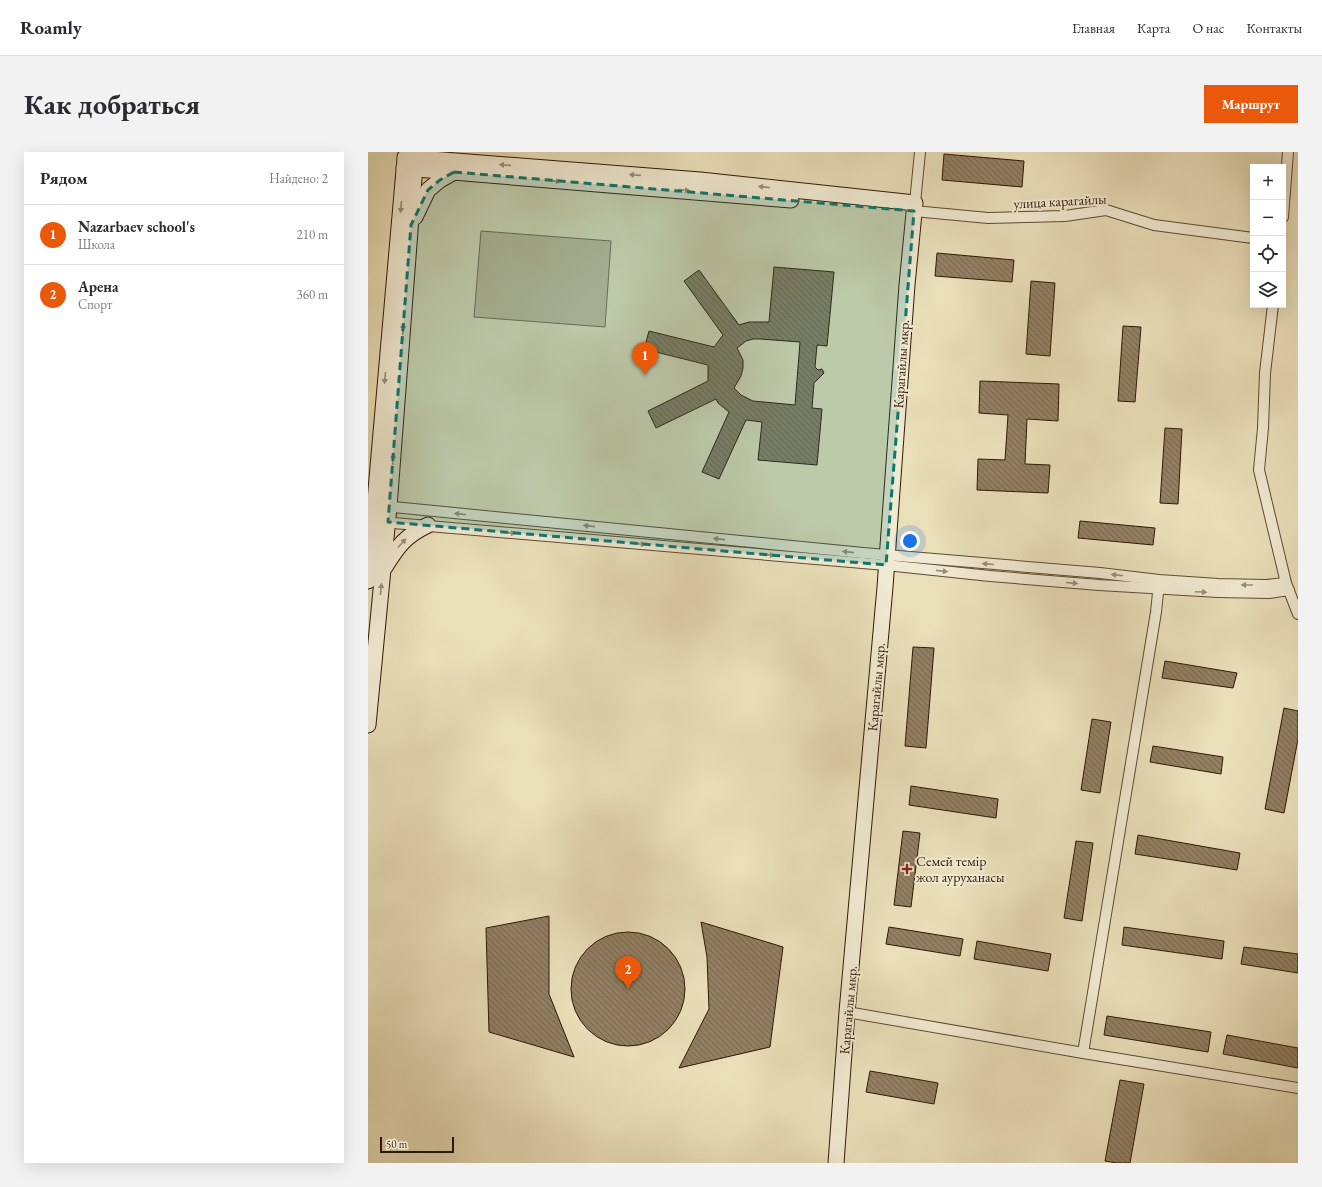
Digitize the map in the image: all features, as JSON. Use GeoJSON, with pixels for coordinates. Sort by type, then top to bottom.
{"type":"FeatureCollection","features":[{"type":"Feature","properties":{"kind":"street"},"geometry":{"type":"LineString","coordinates":[[447,152],[463,156],[481,164]]}},
{"type":"Feature","properties":{"kind":"street"},"geometry":{"type":"LineString","coordinates":[[914,207],[920,152]]}},
{"type":"Feature","properties":{"kind":"street"},"geometry":{"type":"LineString","coordinates":[[1284,200],[1288,152]]}},
{"type":"Feature","properties":{"kind":"street"},"geometry":{"type":"LineString","coordinates":[[410,159],[700,180],[914,207]]}},
{"type":"Feature","properties":{"kind":"street"},"geometry":{"type":"LineString","coordinates":[[410,159],[454,172],[700,192],[914,207]]}},
{"type":"Feature","properties":{"kind":"street"},"geometry":{"type":"LineString","coordinates":[[382,506],[411,225],[410,159]]}},
{"type":"Feature","properties":{"kind":"street"},"geometry":{"type":"LineString","coordinates":[[368,725],[383,570],[381,522],[382,506],[410,159]]}},
{"type":"Feature","properties":{"kind":"street"},"geometry":{"type":"LineString","coordinates":[[411,225],[428,190],[440,180],[454,172]]}},
{"type":"Feature","properties":{"kind":"street","name":"улица карагайлы"},"geometry":{"type":"LineString","coordinates":[[914,207],[988,218],[1065,216],[1106,210],[1154,225],[1250,238]]}},
{"type":"Feature","properties":{"kind":"street","name":"Карагайлы мкр."},"geometry":{"type":"LineString","coordinates":[[836,1163],[847,1012],[886,560],[914,207]]}},
{"type":"Feature","properties":{"kind":"street"},"geometry":{"type":"LineString","coordinates":[[1273,308],[1265,373],[1263,428],[1259,470],[1287,587],[1298,614]]}},
{"type":"Feature","properties":{"kind":"street"},"geometry":{"type":"LineString","coordinates":[[382,506],[886,560],[990,576],[1159,585],[1254,593],[1269,593],[1287,587]]}},
{"type":"Feature","properties":{"kind":"street"},"geometry":{"type":"LineString","coordinates":[[381,522],[886,560]]}},
{"type":"Feature","properties":{"kind":"street"},"geometry":{"type":"LineString","coordinates":[[368,581],[381,522]]}},
{"type":"Feature","properties":{"kind":"street"},"geometry":{"type":"LineString","coordinates":[[383,570],[395,550],[406,538],[428,525]]}},
{"type":"Feature","properties":{"kind":"street"},"geometry":{"type":"LineString","coordinates":[[1083,1053],[1156,612],[1159,585]]}},
{"type":"Feature","properties":{"kind":"street"},"geometry":{"type":"LineString","coordinates":[[847,1012],[1083,1053],[1298,1088]]}},
{"type":"Feature","properties":{"kind":"highlighted area"},"geometry":{"type":"Polygon","coordinates":[[[454,172],[914,211],[886,565],[388,522],[411,225],[428,190],[440,180],[454,172]]]}},
{"type":"Feature","properties":{"kind":"shaded area"},"geometry":{"type":"Polygon","coordinates":[[[481,231],[611,241],[605,327],[474,317],[481,231]]]}},
{"type":"Feature","properties":{"kind":"building"},"geometry":{"type":"Polygon","coordinates":[[[944,154],[1024,161],[1022,187],[942,180],[944,154]]]}},
{"type":"Feature","properties":{"kind":"building"},"geometry":{"type":"Polygon","coordinates":[[[937,253],[1014,260],[1012,282],[935,276],[937,253]]]}},
{"type":"Feature","properties":{"kind":"building"},"geometry":{"type":"Polygon","coordinates":[[[774,267],[834,272],[827,346],[817,345],[815,367],[818,370],[822,369],[824,373],[814,383],[812,408],[822,409],[817,465],[758,460],[762,422],[746,420],[719,479],[702,472],[729,412],[718,403],[716,399],[656,428],[648,411],[708,381],[708,365],[644,349],[649,331],[714,347],[723,335],[684,281],[699,270],[739,325],[749,322],[769,322],[774,267]],[[760,339],[746,341],[737,348],[743,360],[743,368],[741,376],[734,388],[741,395],[753,401],[795,405],[800,342],[760,339]]]}},
{"type":"Feature","properties":{"kind":"building"},"geometry":{"type":"Polygon","coordinates":[[[1031,281],[1055,283],[1050,356],[1026,354],[1031,281]]]}},
{"type":"Feature","properties":{"kind":"building"},"geometry":{"type":"Polygon","coordinates":[[[1123,326],[1141,327],[1135,402],[1118,401],[1123,326]]]}},
{"type":"Feature","properties":{"kind":"building"},"geometry":{"type":"Polygon","coordinates":[[[980,381],[1059,384],[1058,421],[1027,419],[1025,464],[1050,465],[1048,493],[977,490],[978,459],[1005,460],[1008,415],[979,413],[980,381]]]}},
{"type":"Feature","properties":{"kind":"building"},"geometry":{"type":"Polygon","coordinates":[[[1165,428],[1182,429],[1178,504],[1160,503],[1165,428]]]}},
{"type":"Feature","properties":{"kind":"building"},"geometry":{"type":"Polygon","coordinates":[[[1080,521],[1155,528],[1153,545],[1078,538],[1080,521]]]}},
{"type":"Feature","properties":{"kind":"building"},"geometry":{"type":"Polygon","coordinates":[[[913,647],[934,648],[926,748],[905,746],[913,647]]]}},
{"type":"Feature","properties":{"kind":"building"},"geometry":{"type":"Polygon","coordinates":[[[1165,661],[1237,673],[1233,688],[1162,678],[1165,661]]]}},
{"type":"Feature","properties":{"kind":"building"},"geometry":{"type":"Polygon","coordinates":[[[1284,708],[1298,711],[1298,739],[1284,813],[1265,809],[1284,708]]]}},
{"type":"Feature","properties":{"kind":"building"},"geometry":{"type":"Polygon","coordinates":[[[1092,719],[1111,722],[1100,793],[1081,790],[1092,719]]]}},
{"type":"Feature","properties":{"kind":"building"},"geometry":{"type":"Polygon","coordinates":[[[1153,746],[1223,757],[1221,774],[1150,762],[1153,746]]]}},
{"type":"Feature","properties":{"kind":"building"},"geometry":{"type":"Polygon","coordinates":[[[911,786],[998,799],[996,818],[909,805],[911,786]]]}},
{"type":"Feature","properties":{"kind":"building","name":"Семей темір жол ауруханасы"},"geometry":{"type":"Polygon","coordinates":[[[903,831],[920,833],[911,907],[894,905],[903,831]]]}},
{"type":"Feature","properties":{"kind":"building"},"geometry":{"type":"Polygon","coordinates":[[[1138,835],[1240,853],[1237,870],[1135,854],[1138,835]]]}},
{"type":"Feature","properties":{"kind":"building"},"geometry":{"type":"Polygon","coordinates":[[[1076,841],[1093,843],[1082,921],[1064,918],[1076,841]]]}},
{"type":"Feature","properties":{"kind":"building"},"geometry":{"type":"Polygon","coordinates":[[[549,916],[549,994],[574,1057],[489,1032],[486,928],[549,916]]]}},
{"type":"Feature","properties":{"kind":"building"},"geometry":{"type":"Polygon","coordinates":[[[701,922],[783,947],[770,1047],[679,1068],[709,1009],[707,957],[701,922]]]}},
{"type":"Feature","properties":{"kind":"building"},"geometry":{"type":"Polygon","coordinates":[[[889,927],[963,939],[960,956],[886,944],[889,927]]]}},
{"type":"Feature","properties":{"kind":"building"},"geometry":{"type":"Polygon","coordinates":[[[1124,927],[1224,941],[1222,959],[1122,945],[1124,927]]]}},
{"type":"Feature","properties":{"kind":"building"},"geometry":{"type":"Polygon","coordinates":[[[628,932],[650,936],[668,949],[681,967],[685,989],[681,1011],[668,1029],[650,1042],[628,1046],[606,1042],[588,1029],[575,1011],[571,989],[575,967],[588,949],[606,936],[628,932]]]}},
{"type":"Feature","properties":{"kind":"building"},"geometry":{"type":"Polygon","coordinates":[[[977,941],[1051,954],[1048,971],[974,959],[977,941]]]}},
{"type":"Feature","properties":{"kind":"building"},"geometry":{"type":"Polygon","coordinates":[[[1244,947],[1298,954],[1298,973],[1241,964],[1244,947]]]}},
{"type":"Feature","properties":{"kind":"building"},"geometry":{"type":"Polygon","coordinates":[[[1107,1016],[1211,1032],[1208,1052],[1104,1035],[1107,1016]]]}},
{"type":"Feature","properties":{"kind":"building"},"geometry":{"type":"Polygon","coordinates":[[[1227,1035],[1298,1048],[1298,1068],[1223,1054],[1227,1035]]]}},
{"type":"Feature","properties":{"kind":"building"},"geometry":{"type":"Polygon","coordinates":[[[870,1071],[938,1083],[934,1104],[866,1092],[870,1071]]]}},
{"type":"Feature","properties":{"kind":"building"},"geometry":{"type":"Polygon","coordinates":[[[1120,1080],[1144,1084],[1130,1163],[1105,1161],[1120,1080]]]}},
{"type":"Feature","properties":{"kind":"place","name":"Nazarbaev school's"},"geometry":{"type":"Point","coordinates":[645,375]}},
{"type":"Feature","properties":{"kind":"place","name":"Семей темір жол ауруханасы"},"geometry":{"type":"Point","coordinates":[907,869]}},
{"type":"Feature","properties":{"kind":"place","name":"Арена"},"geometry":{"type":"Point","coordinates":[628,989]}}]}
